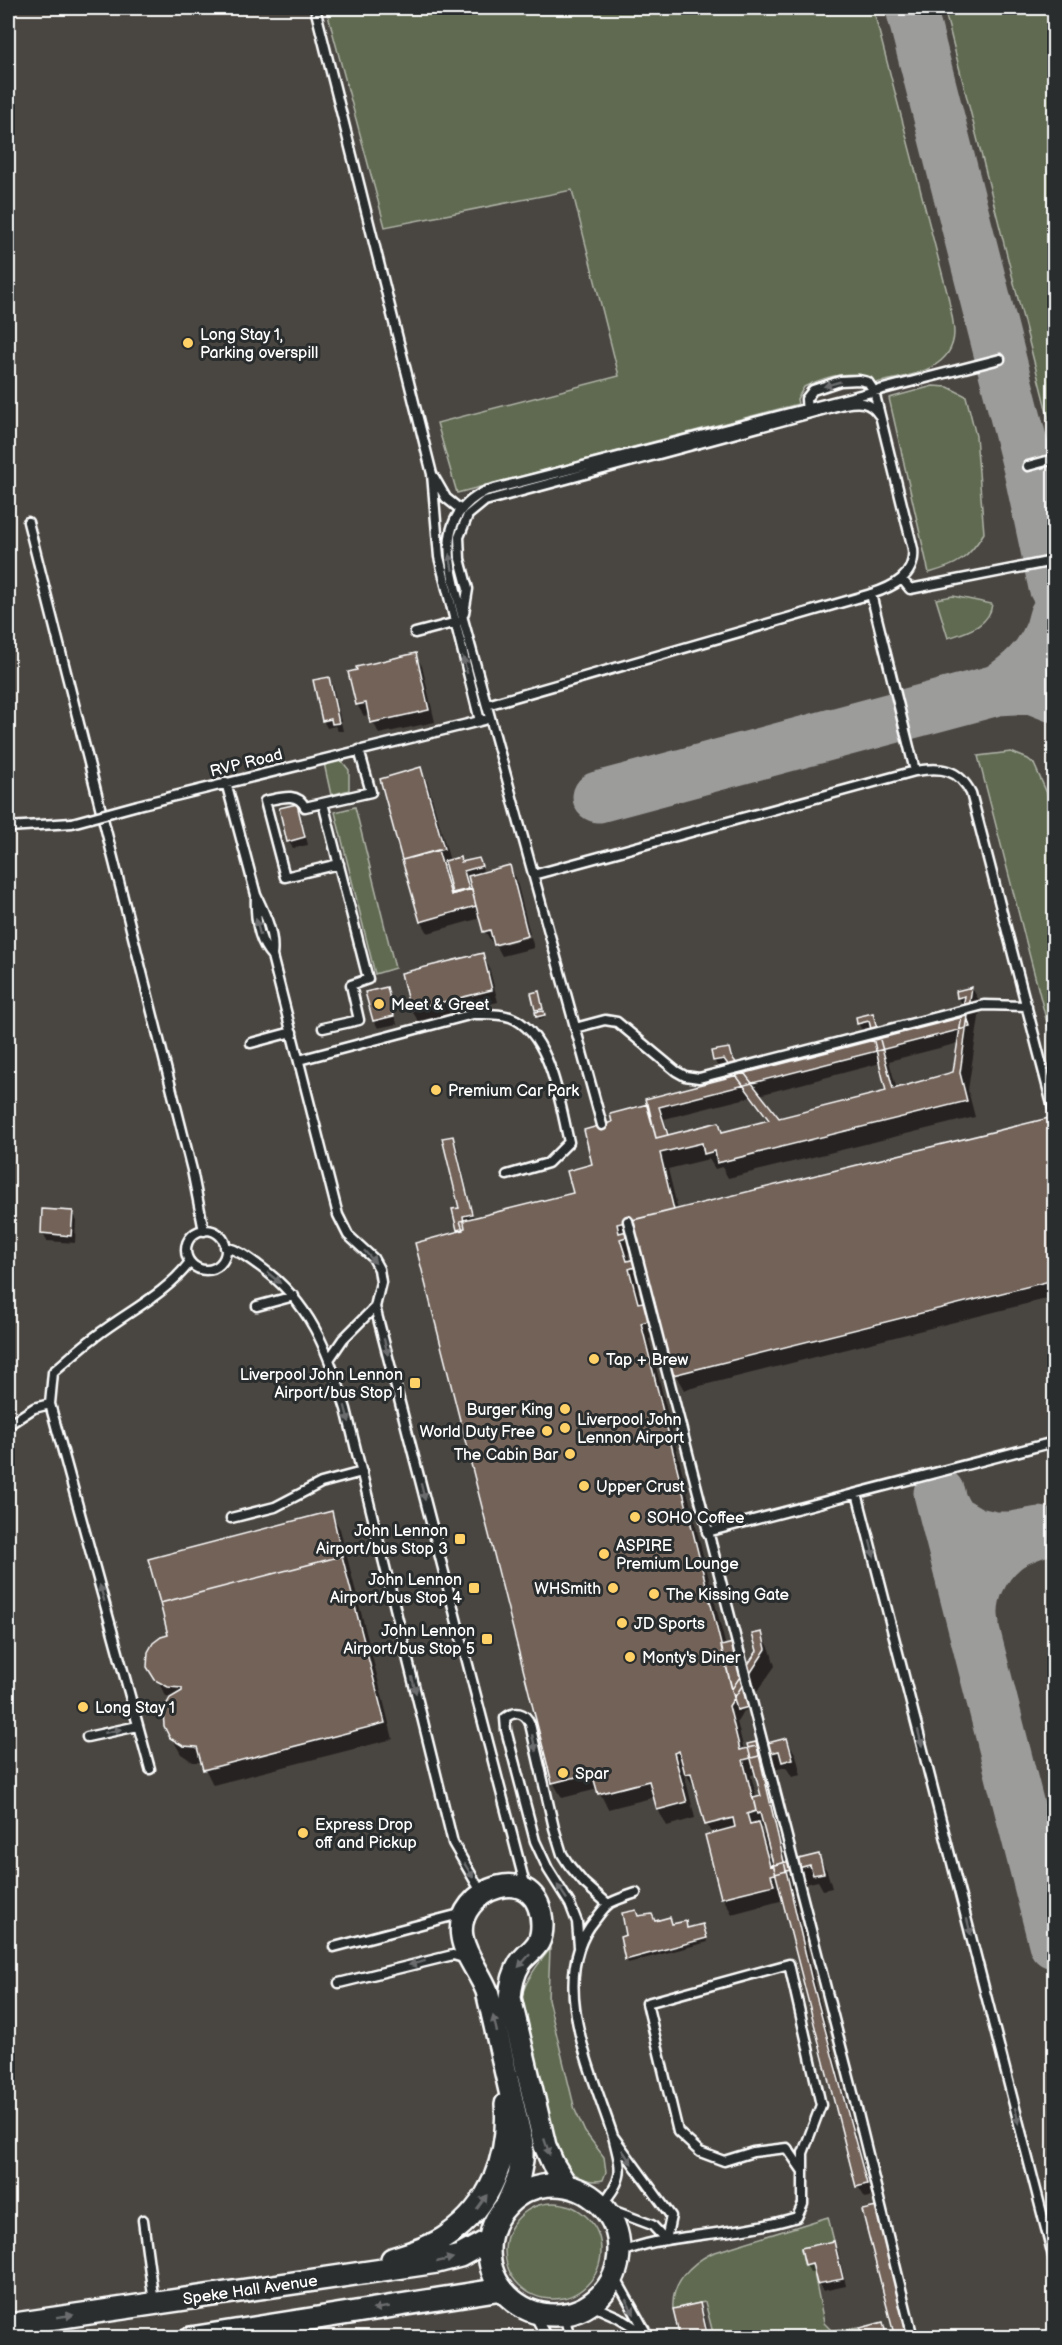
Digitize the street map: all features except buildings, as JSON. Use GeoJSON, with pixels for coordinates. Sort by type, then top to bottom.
{"type":"FeatureCollection","features":[{"type":"Feature","properties":{"kind":"street"},"geometry":{"type":"LineString","coordinates":[[508,2202],[525,2190],[545,2184],[566,2185],[586,2192],[603,2206],[616,2226],[620,2252],[615,2277],[591,2305],[564,2315],[533,2312],[516,2303],[502,2289],[490,2266],[489,2240],[495,2220],[508,2202],[519,2176],[522,2143],[487,1991],[461,1936],[461,1922],[465,1910],[483,1895],[505,1884],[515,1885],[527,1892],[536,1902],[541,1915],[542,1929],[538,1942],[531,1954],[521,1962],[511,1982],[511,2010],[545,2146],[566,2185]]}},
{"type":"Feature","properties":{"kind":"street"},"geometry":{"type":"LineString","coordinates":[[319,2279],[394,2259],[423,2248],[446,2237],[471,2216],[482,2202],[498,2172],[504,2148],[507,2117],[504,2059]]}},
{"type":"Feature","properties":{"kind":"street","name":"Speke Hall Avenue"},"geometry":{"type":"LineString","coordinates":[[8,2325],[437,2262],[460,2256],[489,2240]]}},
{"type":"Feature","properties":{"kind":"street"},"geometry":{"type":"LineString","coordinates":[[190,2337],[502,2289]]}},
{"type":"Feature","properties":{"kind":"lane"},"geometry":{"type":"LineString","coordinates":[[315,8],[432,474],[439,556],[490,718],[602,1125]]}},
{"type":"Feature","properties":{"kind":"lane"},"geometry":{"type":"LineString","coordinates":[[458,621],[468,589],[460,559],[459,537],[468,514],[476,506],[494,498],[874,391],[1000,359]]}},
{"type":"Feature","properties":{"kind":"lane"},"geometry":{"type":"LineString","coordinates":[[486,705],[871,594],[891,587],[902,579],[912,563],[913,549],[874,391],[868,382],[840,381],[813,390],[806,399],[807,411]]}},
{"type":"Feature","properties":{"kind":"lane"},"geometry":{"type":"LineString","coordinates":[[480,722],[458,621],[448,548],[453,522],[474,496],[486,491],[807,411],[858,401],[867,404],[880,416]]}},
{"type":"Feature","properties":{"kind":"lane"},"geometry":{"type":"LineString","coordinates":[[1028,466],[1054,459]]}},
{"type":"Feature","properties":{"kind":"lane"},"geometry":{"type":"LineString","coordinates":[[432,474],[446,498],[461,510]]}},
{"type":"Feature","properties":{"kind":"lane"},"geometry":{"type":"LineString","coordinates":[[28,522],[192,1170],[204,1231]]}},
{"type":"Feature","properties":{"kind":"lane"},"geometry":{"type":"LineString","coordinates":[[902,579],[910,589],[1048,562]]}},
{"type":"Feature","properties":{"kind":"lane"},"geometry":{"type":"LineString","coordinates":[[871,594],[915,771]]}},
{"type":"Feature","properties":{"kind":"lane"},"geometry":{"type":"LineString","coordinates":[[415,633],[458,621]]}},
{"type":"Feature","properties":{"kind":"lane","name":"RVP Road"},"geometry":{"type":"LineString","coordinates":[[8,827],[72,823],[226,782],[490,718]]}},
{"type":"Feature","properties":{"kind":"lane"},"geometry":{"type":"LineString","coordinates":[[339,864],[285,877],[265,801],[292,796],[302,801],[305,807],[371,792],[359,750]]}},
{"type":"Feature","properties":{"kind":"lane"},"geometry":{"type":"LineString","coordinates":[[533,875],[915,771],[933,768],[947,770],[965,781],[971,793],[1054,1112]]}},
{"type":"Feature","properties":{"kind":"lane"},"geometry":{"type":"LineString","coordinates":[[226,782],[256,895],[255,913],[264,947],[272,956],[338,1215],[348,1235],[373,1257],[379,1269],[381,1282],[375,1306],[527,1892]]}},
{"type":"Feature","properties":{"kind":"lane"},"geometry":{"type":"LineString","coordinates":[[323,803],[368,980],[351,985],[359,1020],[323,1028]]}},
{"type":"Feature","properties":{"kind":"lane"},"geometry":{"type":"LineString","coordinates":[[575,1028],[605,1020],[617,1022],[676,1071],[685,1076],[699,1078],[984,1005],[1027,1006]]}},
{"type":"Feature","properties":{"kind":"lane"},"geometry":{"type":"LineString","coordinates":[[299,1060],[473,1014],[511,1017],[532,1034],[548,1060],[569,1142],[548,1163],[507,1175]]}},
{"type":"Feature","properties":{"kind":"lane"},"geometry":{"type":"LineString","coordinates":[[250,1043],[292,1032]]}},
{"type":"Feature","properties":{"kind":"lane"},"geometry":{"type":"LineString","coordinates":[[628,1221],[852,2089],[913,2337]]}},
{"type":"Feature","properties":{"kind":"lane"},"geometry":{"type":"LineString","coordinates":[[204,1231],[217,1234],[222,1238],[225,1247],[225,1257],[212,1269],[200,1269],[190,1262],[187,1255],[188,1242],[192,1236],[204,1231]]}},
{"type":"Feature","properties":{"kind":"lane"},"geometry":{"type":"LineString","coordinates":[[225,1247],[237,1250],[276,1277],[294,1296],[330,1358],[362,1472],[453,1843],[483,1895]]}},
{"type":"Feature","properties":{"kind":"lane"},"geometry":{"type":"LineString","coordinates":[[150,1769],[50,1404],[53,1372],[96,1335],[136,1309],[182,1273],[190,1262]]}},
{"type":"Feature","properties":{"kind":"lane"},"geometry":{"type":"LineString","coordinates":[[257,1306],[294,1296]]}},
{"type":"Feature","properties":{"kind":"lane"},"geometry":{"type":"LineString","coordinates":[[330,1358],[343,1339],[375,1306]]}},
{"type":"Feature","properties":{"kind":"lane"},"geometry":{"type":"LineString","coordinates":[[8,1425],[34,1408],[50,1404]]}},
{"type":"Feature","properties":{"kind":"lane"},"geometry":{"type":"LineString","coordinates":[[707,1532],[1054,1442]]}},
{"type":"Feature","properties":{"kind":"lane"},"geometry":{"type":"LineString","coordinates":[[231,1518],[275,1507],[321,1483],[362,1472]]}},
{"type":"Feature","properties":{"kind":"lane"},"geometry":{"type":"LineString","coordinates":[[857,1493],[1054,2260]]}},
{"type":"Feature","properties":{"kind":"lane"},"geometry":{"type":"LineString","coordinates":[[579,1947],[577,1922],[570,1904],[548,1869],[535,1841],[506,1730],[505,1718],[511,1714],[525,1715],[530,1724],[562,1854],[584,1883],[608,1904]]}},
{"type":"Feature","properties":{"kind":"lane"},"geometry":{"type":"LineString","coordinates":[[87,1737],[138,1726]]}},
{"type":"Feature","properties":{"kind":"lane"},"geometry":{"type":"LineString","coordinates":[[636,1893],[608,1904],[588,1928],[575,1959],[572,1991],[580,2034],[613,2136],[621,2169],[615,2189],[603,2206],[652,2225],[666,2240]]}},
{"type":"Feature","properties":{"kind":"lane"},"geometry":{"type":"LineString","coordinates":[[334,1947],[456,1915],[465,1910]]}},
{"type":"Feature","properties":{"kind":"lane"},"geometry":{"type":"LineString","coordinates":[[339,1983],[453,1955],[462,1956],[472,1962]]}},
{"type":"Feature","properties":{"kind":"lane"},"geometry":{"type":"LineString","coordinates":[[620,2252],[666,2240],[769,2225],[797,2217],[803,2204],[803,2153],[821,2105],[789,1964],[646,2003],[678,2132],[700,2152],[724,2161],[753,2152],[787,2148],[802,2170]]}},
{"type":"Feature","properties":{"kind":"lane"},"geometry":{"type":"LineString","coordinates":[[613,2136],[671,2216],[666,2240]]}},
{"type":"Feature","properties":{"kind":"lane"},"geometry":{"type":"LineString","coordinates":[[143,2220],[154,2303]]}},
{"type":"Feature","properties":{"kind":"lane"},"geometry":{"type":"LineString","coordinates":[[615,2277],[648,2337]]}},
{"type":"Feature","properties":{"kind":"lane"},"geometry":{"type":"LineString","coordinates":[[591,2305],[618,2317],[648,2337]]}},
{"type":"Feature","properties":{"kind":"lane"},"geometry":{"type":"LineString","coordinates":[[533,2312],[547,2337]]}},
{"type":"Feature","properties":{"kind":"lane"},"geometry":{"type":"LineString","coordinates":[[564,2315],[570,2337]]}},
{"type":"Feature","properties":{"kind":"shaded area","name":"Liverpool John Lennon Airport"},"geometry":{"type":"Polygon","coordinates":[[[8,8],[1054,8],[1054,2337],[8,2338],[8,8]]]}},
{"type":"Feature","properties":{"kind":"green space"},"geometry":{"type":"Polygon","coordinates":[[[326,8],[873,8],[948,296],[954,328],[952,346],[937,364],[913,374],[876,383],[860,375],[850,374],[821,379],[804,387],[797,399],[798,404],[457,493],[437,423],[619,376],[572,190],[385,227],[326,8]]]}},
{"type":"Feature","properties":{"kind":"green space"},"geometry":{"type":"Polygon","coordinates":[[[944,8],[1054,8],[1054,440],[944,8]]]}},
{"type":"Feature","properties":{"kind":"green space"},"geometry":{"type":"Polygon","coordinates":[[[933,386],[948,387],[966,396],[976,436],[984,533],[973,549],[961,560],[929,573],[889,398],[933,386]]]}},
{"type":"Feature","properties":{"kind":"green space"},"geometry":{"type":"Polygon","coordinates":[[[953,596],[992,604],[987,618],[982,623],[948,638],[936,599],[953,596]]]}},
{"type":"Feature","properties":{"kind":"green space"},"geometry":{"type":"Polygon","coordinates":[[[1011,752],[1034,764],[1054,809],[1054,1050],[978,756],[1011,752]]]}},
{"type":"Feature","properties":{"kind":"green space"},"geometry":{"type":"Polygon","coordinates":[[[341,760],[349,770],[349,790],[331,795],[324,763],[341,760]]]}},
{"type":"Feature","properties":{"kind":"green space"},"geometry":{"type":"Polygon","coordinates":[[[355,807],[395,968],[375,974],[335,812],[355,807]]]}},
{"type":"Feature","properties":{"kind":"green space"},"geometry":{"type":"Polygon","coordinates":[[[550,1949],[548,1999],[575,2110],[585,2132],[604,2157],[606,2172],[603,2180],[583,2179],[562,2161],[555,2144],[526,2034],[522,2004],[523,1992],[531,1975],[550,1949]]]}},
{"type":"Feature","properties":{"kind":"green space"},"geometry":{"type":"Polygon","coordinates":[[[553,2203],[571,2207],[587,2217],[597,2233],[601,2251],[597,2269],[587,2285],[571,2295],[553,2299],[535,2295],[519,2285],[509,2269],[505,2251],[509,2233],[519,2217],[535,2207],[553,2203]]]}},
{"type":"Feature","properties":{"kind":"green space"},"geometry":{"type":"Polygon","coordinates":[[[828,2217],[834,2241],[801,2248],[804,2264],[812,2263],[824,2323],[831,2330],[860,2328],[862,2337],[714,2337],[705,2302],[673,2309],[675,2291],[679,2283],[689,2269],[704,2257],[828,2217]]]}},
{"type":"Feature","properties":{"kind":"taxiway"},"geometry":{"type":"LineString","coordinates":[[911,8],[1028,466],[1054,587]]}},
{"type":"Feature","properties":{"kind":"taxiway"},"geometry":{"type":"LineString","coordinates":[[997,690],[1017,676],[1034,659],[1046,640],[1054,617]]}},
{"type":"Feature","properties":{"kind":"taxiway"},"geometry":{"type":"LineString","coordinates":[[598,797],[997,690],[1031,688],[1054,697]]}},
{"type":"Feature","properties":{"kind":"taxiway"},"geometry":{"type":"LineString","coordinates":[[939,1493],[1054,1943]]}},
{"type":"Feature","properties":{"kind":"taxiway"},"geometry":{"type":"LineString","coordinates":[[942,1504],[949,1518],[973,1532],[995,1537],[1012,1537],[1039,1532],[1009,1545],[990,1564],[976,1592],[974,1624]]}},
{"type":"Feature","properties":{"kind":"place","name":"Long Stay 1, Parking overspill"},"geometry":{"type":"Point","coordinates":[188,343]}},
{"type":"Feature","properties":{"kind":"place","name":"Meet & Greet"},"geometry":{"type":"Point","coordinates":[379,1004]}},
{"type":"Feature","properties":{"kind":"place","name":"Premium Car Park"},"geometry":{"type":"Point","coordinates":[436,1090]}},
{"type":"Feature","properties":{"kind":"place","name":"Tap + Brew"},"geometry":{"type":"Point","coordinates":[594,1359]}},
{"type":"Feature","properties":{"kind":"place","name":"Liverpool John Lennon Airport/bus Stop 1"},"geometry":{"type":"Point","coordinates":[415,1383]}},
{"type":"Feature","properties":{"kind":"place","name":"Burger King"},"geometry":{"type":"Point","coordinates":[565,1409]}},
{"type":"Feature","properties":{"kind":"place","name":"Liverpool John Lennon Airport"},"geometry":{"type":"Point","coordinates":[565,1428]}},
{"type":"Feature","properties":{"kind":"place","name":"World Duty Free"},"geometry":{"type":"Point","coordinates":[547,1431]}},
{"type":"Feature","properties":{"kind":"place","name":"The Cabin Bar"},"geometry":{"type":"Point","coordinates":[570,1454]}},
{"type":"Feature","properties":{"kind":"place","name":"Upper Crust"},"geometry":{"type":"Point","coordinates":[584,1486]}},
{"type":"Feature","properties":{"kind":"place","name":"SOHO Coffee"},"geometry":{"type":"Point","coordinates":[635,1517]}},
{"type":"Feature","properties":{"kind":"place","name":"John Lennon Airport/bus Stop 3"},"geometry":{"type":"Point","coordinates":[460,1539]}},
{"type":"Feature","properties":{"kind":"place","name":"ASPIRE Premium Lounge"},"geometry":{"type":"Point","coordinates":[604,1554]}},
{"type":"Feature","properties":{"kind":"place","name":"John Lennon Airport/bus Stop 4"},"geometry":{"type":"Point","coordinates":[474,1588]}},
{"type":"Feature","properties":{"kind":"place","name":"WHSmith"},"geometry":{"type":"Point","coordinates":[613,1588]}},
{"type":"Feature","properties":{"kind":"place","name":"The Kissing Gate"},"geometry":{"type":"Point","coordinates":[654,1594]}},
{"type":"Feature","properties":{"kind":"place","name":"JD Sports"},"geometry":{"type":"Point","coordinates":[622,1623]}},
{"type":"Feature","properties":{"kind":"place","name":"John Lennon Airport/bus Stop 5"},"geometry":{"type":"Point","coordinates":[487,1639]}},
{"type":"Feature","properties":{"kind":"place","name":"Monty's Diner"},"geometry":{"type":"Point","coordinates":[630,1657]}},
{"type":"Feature","properties":{"kind":"place","name":"Long Stay 1"},"geometry":{"type":"Point","coordinates":[83,1707]}},
{"type":"Feature","properties":{"kind":"place","name":"Spar"},"geometry":{"type":"Point","coordinates":[563,1773]}},
{"type":"Feature","properties":{"kind":"place","name":"Express Drop off and Pickup"},"geometry":{"type":"Point","coordinates":[303,1833]}}]}
